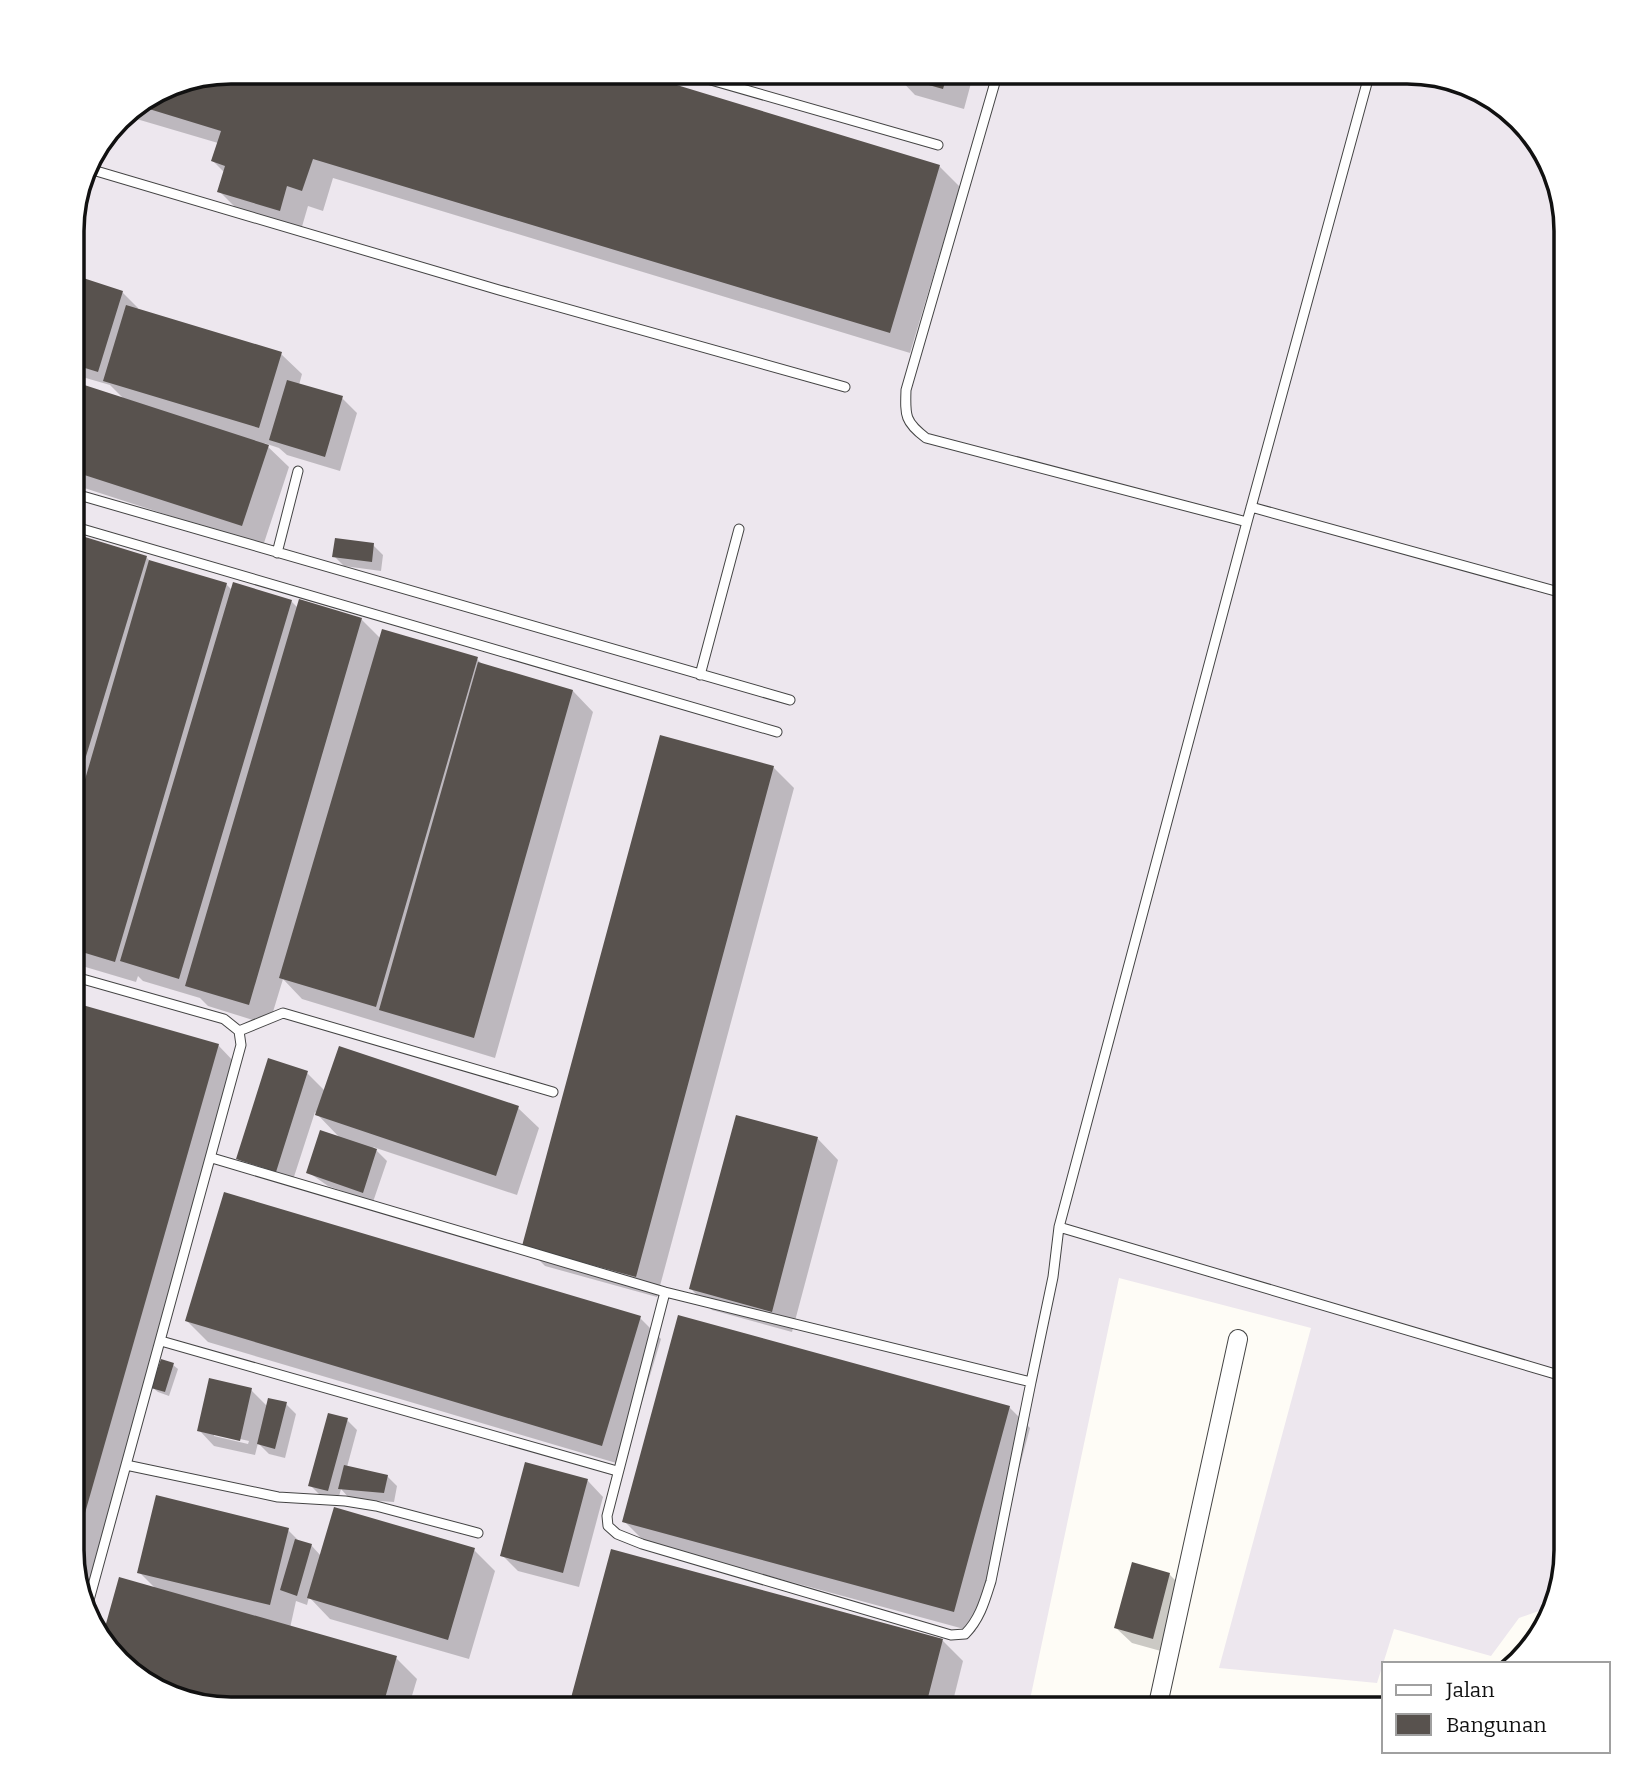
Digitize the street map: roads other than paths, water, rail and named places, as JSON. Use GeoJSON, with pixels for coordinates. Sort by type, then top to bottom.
{"type":"FeatureCollection","features":[{"type":"Feature","properties":{"kind":"street"},"geometry":{"type":"LineString","coordinates":[[1160,1697],[1238,1339]]}},
{"type":"Feature","properties":{"kind":"lane"},"geometry":{"type":"LineString","coordinates":[[725,84],[938,145]]}},
{"type":"Feature","properties":{"kind":"lane"},"geometry":{"type":"LineString","coordinates":[[995,84],[906,390],[905,414],[911,427],[926,438],[1247,522]]}},
{"type":"Feature","properties":{"kind":"lane"},"geometry":{"type":"LineString","coordinates":[[665,1292],[617,1471],[607,1516],[608,1526],[629,1540],[951,1635],[965,1634],[975,1625],[991,1581],[1053,1278],[1059,1227],[1367,84]]}},
{"type":"Feature","properties":{"kind":"lane"},"geometry":{"type":"LineString","coordinates":[[96,172],[845,387]]}},
{"type":"Feature","properties":{"kind":"lane"},"geometry":{"type":"LineString","coordinates":[[276,552],[298,471]]}},
{"type":"Feature","properties":{"kind":"lane"},"geometry":{"type":"LineString","coordinates":[[84,497],[790,700]]}},
{"type":"Feature","properties":{"kind":"lane"},"geometry":{"type":"LineString","coordinates":[[1251,507],[1554,591]]}},
{"type":"Feature","properties":{"kind":"lane"},"geometry":{"type":"LineString","coordinates":[[700,675],[739,529]]}},
{"type":"Feature","properties":{"kind":"lane"},"geometry":{"type":"LineString","coordinates":[[84,530],[777,732]]}},
{"type":"Feature","properties":{"kind":"lane"},"geometry":{"type":"LineString","coordinates":[[84,979],[224,1019],[239,1031],[241,1045],[91,1593]]}},
{"type":"Feature","properties":{"kind":"lane"},"geometry":{"type":"LineString","coordinates":[[239,1031],[283,1013],[553,1093]]}},
{"type":"Feature","properties":{"kind":"lane"},"geometry":{"type":"LineString","coordinates":[[212,1158],[665,1292],[1031,1382]]}},
{"type":"Feature","properties":{"kind":"lane"},"geometry":{"type":"LineString","coordinates":[[1059,1227],[1554,1374]]}},
{"type":"Feature","properties":{"kind":"lane"},"geometry":{"type":"LineString","coordinates":[[161,1341],[617,1471]]}},
{"type":"Feature","properties":{"kind":"lane"},"geometry":{"type":"LineString","coordinates":[[126,1465],[278,1497],[345,1501],[376,1506],[478,1532]]}}]}
